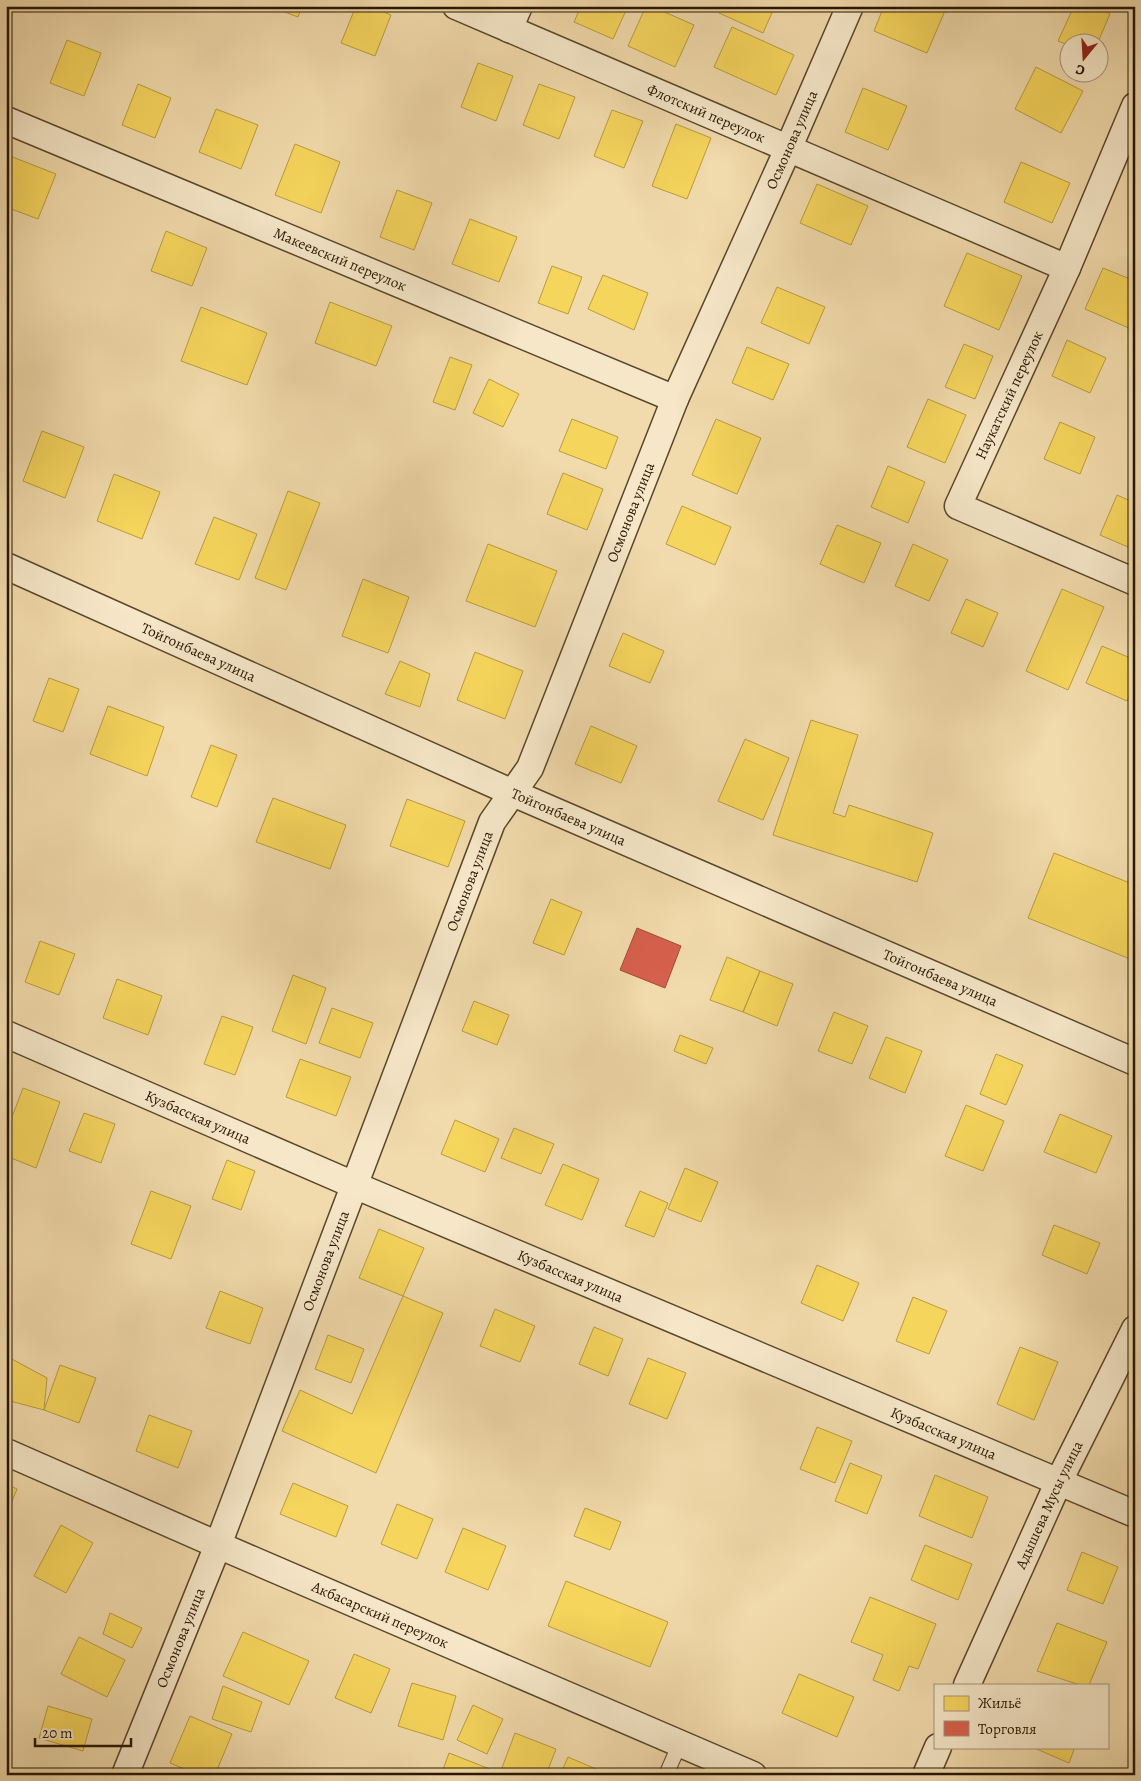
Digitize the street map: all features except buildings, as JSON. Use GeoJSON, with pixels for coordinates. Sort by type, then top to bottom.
{"type":"FeatureCollection","features":[{"type":"Feature","properties":{"kind":"street","name":"Флотский переулок"},"geometry":{"type":"LineString","coordinates":[[456,6],[514,18],[788,149],[1067,268]]}},
{"type":"Feature","properties":{"kind":"street","name":"Осмонова улица"},"geometry":{"type":"LineString","coordinates":[[125,1775],[218,1545],[492,822],[530,768],[675,399],[788,149],[850,6]]}},
{"type":"Feature","properties":{"kind":"street","name":"Наукатский переулок"},"geometry":{"type":"LineString","coordinates":[[1135,106],[1067,268],[958,506],[1135,582]]}},
{"type":"Feature","properties":{"kind":"street","name":"Макеевский переулок"},"geometry":{"type":"LineString","coordinates":[[6,120],[675,399]]}},
{"type":"Feature","properties":{"kind":"street","name":"Тойгонбаева улица"},"geometry":{"type":"LineString","coordinates":[[6,566],[513,793],[1135,1062]]}},
{"type":"Feature","properties":{"kind":"street","name":"Кузбасская улица"},"geometry":{"type":"LineString","coordinates":[[6,1034],[354,1185],[1135,1514]]}},
{"type":"Feature","properties":{"kind":"street","name":"Адышева Мусы улица"},"geometry":{"type":"LineString","coordinates":[[967,1684],[1059,1481],[1135,1329]]}},
{"type":"Feature","properties":{"kind":"street","name":"Акбасарский переулок"},"geometry":{"type":"LineString","coordinates":[[6,1452],[753,1775]]}},
{"type":"Feature","properties":{"kind":"street"},"geometry":{"type":"LineString","coordinates":[[926,1775],[938,1748]]}},
{"type":"Feature","properties":{"kind":"lane"},"geometry":{"type":"LineString","coordinates":[[666,1775],[680,1743]]}}]}
